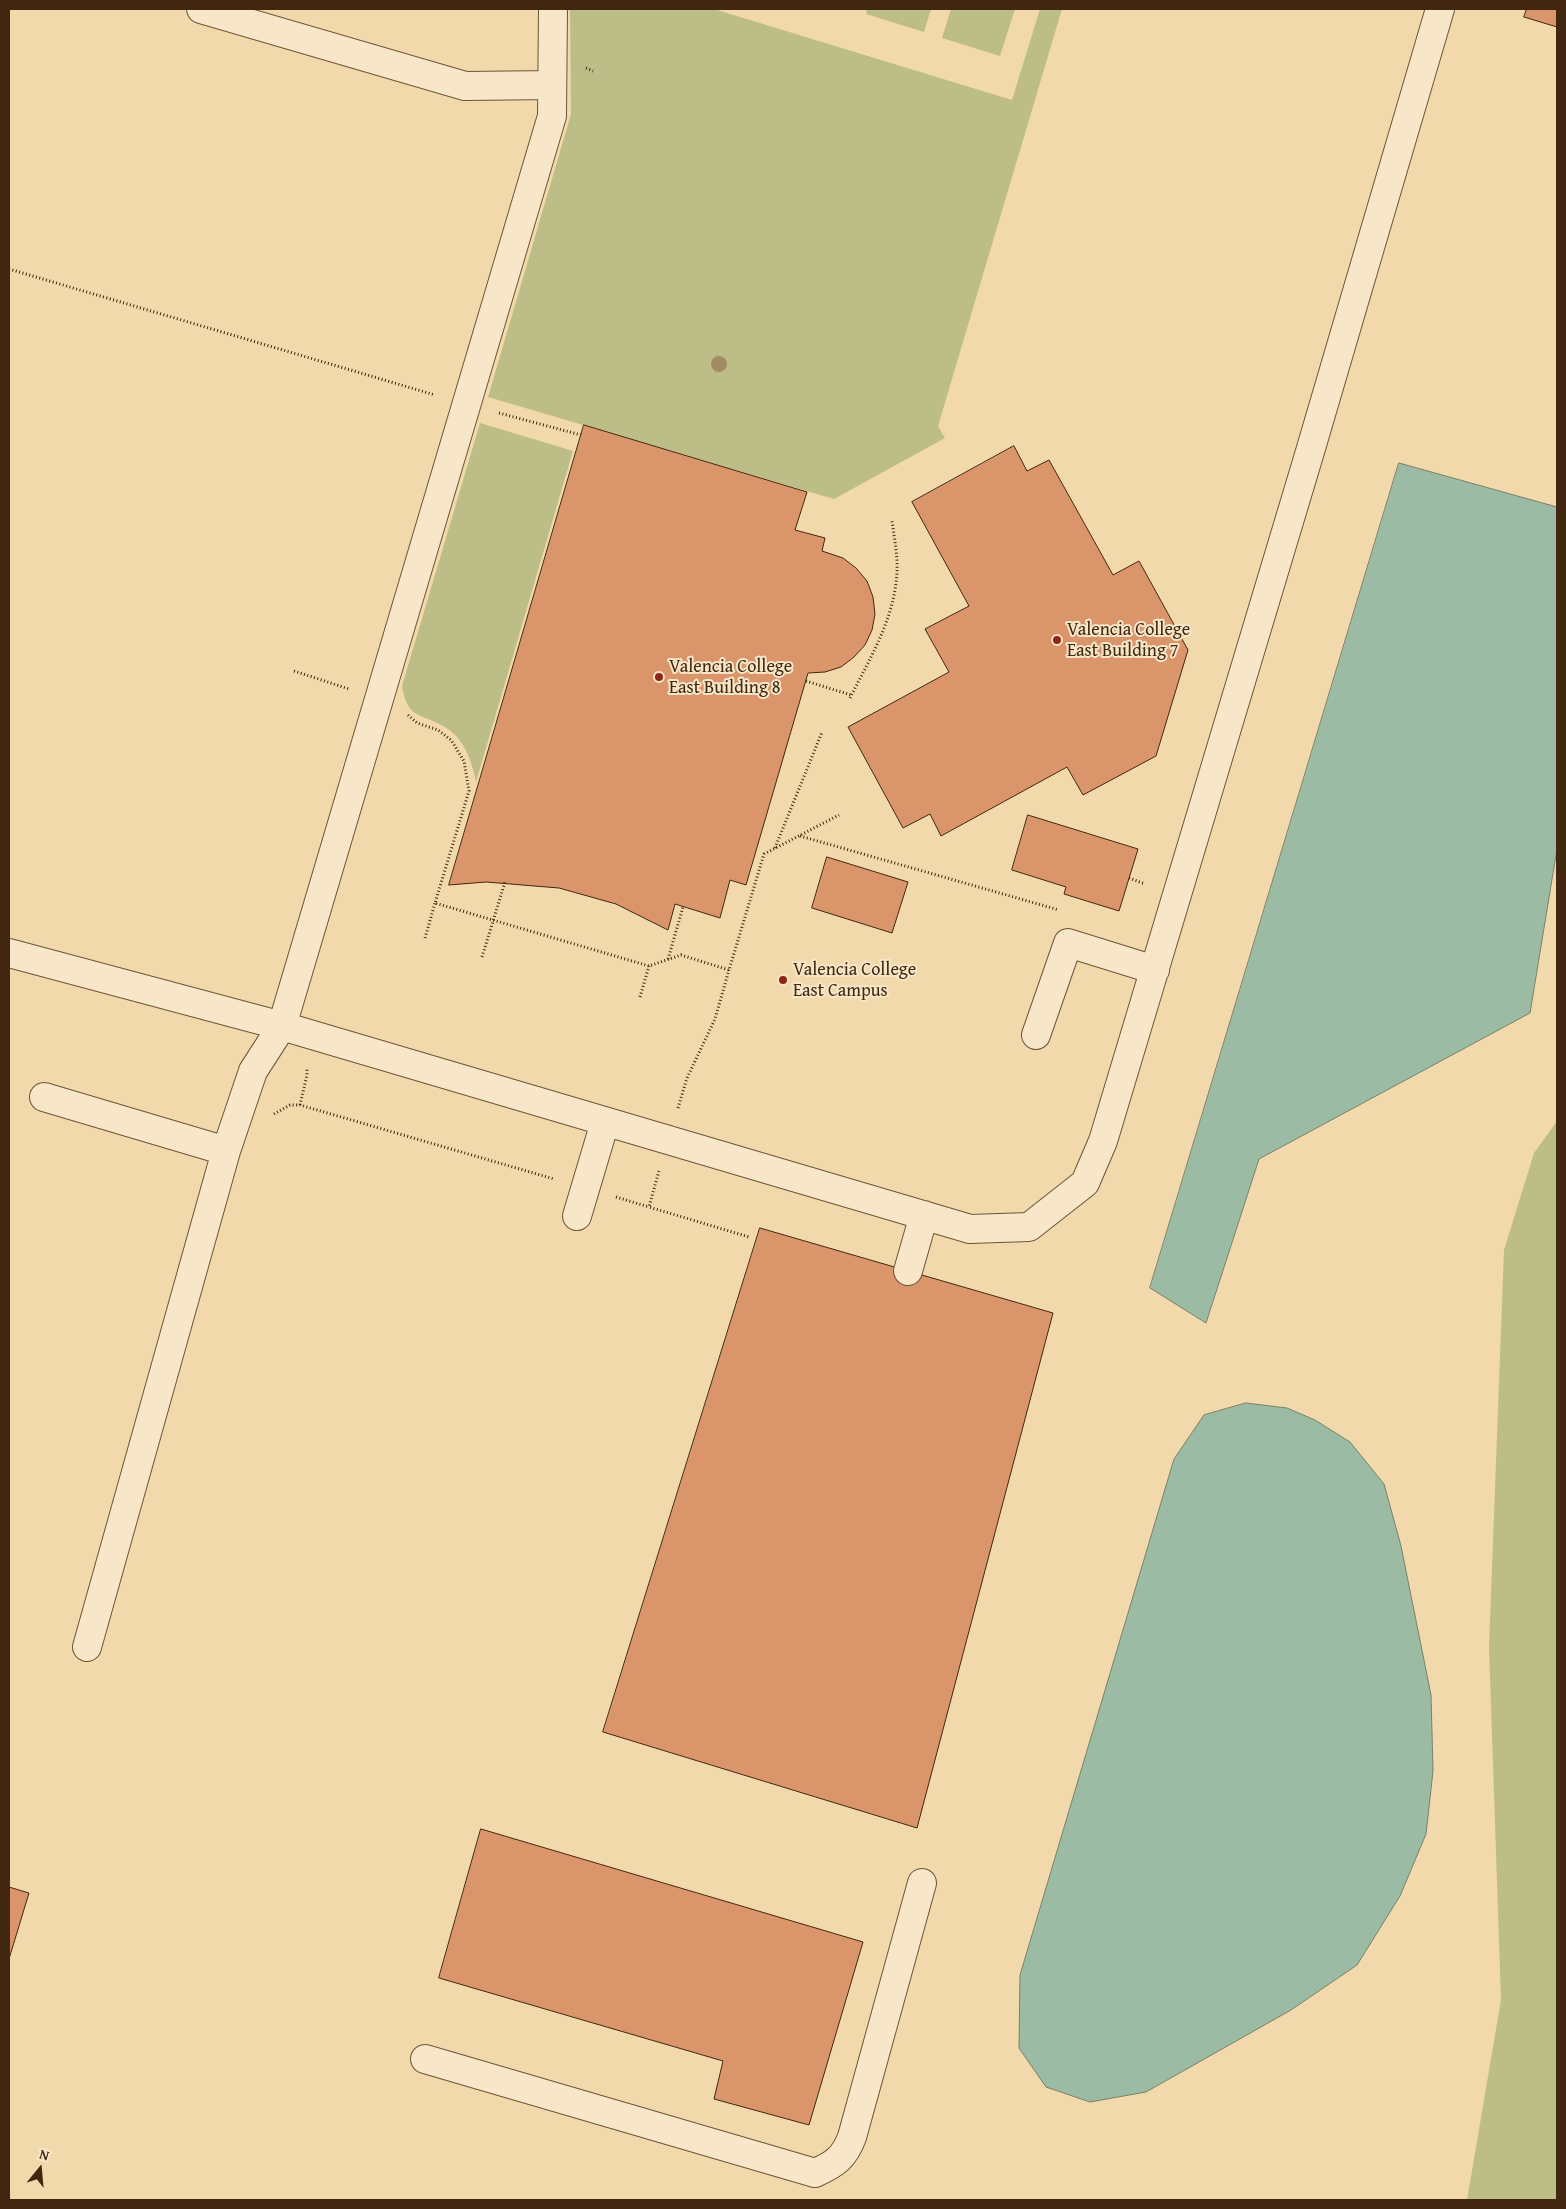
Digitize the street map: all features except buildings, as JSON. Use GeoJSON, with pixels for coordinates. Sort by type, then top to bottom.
{"type":"FeatureCollection","features":[{"type":"Feature","properties":{"kind":"lane"},"geometry":{"type":"LineString","coordinates":[[201,9],[465,86],[552,85]]}},
{"type":"Feature","properties":{"kind":"lane"},"geometry":{"type":"LineString","coordinates":[[87,1647],[226,1151],[253,1071],[282,1026],[552,116],[552,9]]}},
{"type":"Feature","properties":{"kind":"lane"},"geometry":{"type":"LineString","coordinates":[[9,953],[282,1026],[970,1229],[1029,1227],[1085,1183],[1103,1141],[1440,9]]}},
{"type":"Feature","properties":{"kind":"lane"},"geometry":{"type":"LineString","coordinates":[[1036,1035],[1068,943],[1155,970]]}},
{"type":"Feature","properties":{"kind":"lane"},"geometry":{"type":"LineString","coordinates":[[44,1097],[226,1151]]}},
{"type":"Feature","properties":{"kind":"lane"},"geometry":{"type":"LineString","coordinates":[[577,1216],[604,1122]]}},
{"type":"Feature","properties":{"kind":"lane"},"geometry":{"type":"LineString","coordinates":[[908,1271],[924,1216]]}},
{"type":"Feature","properties":{"kind":"lane"},"geometry":{"type":"LineString","coordinates":[[425,2060],[815,2173],[828,2167],[845,2154],[848,2146],[922,1883]]}},
{"type":"Feature","properties":{"kind":"path"},"geometry":{"type":"LineString","coordinates":[[9,269],[466,404],[582,435]]}},
{"type":"Feature","properties":{"kind":"path"},"geometry":{"type":"LineString","coordinates":[[806,681],[850,696],[874,654],[889,616],[897,573],[892,520]]}},
{"type":"Feature","properties":{"kind":"path"},"geometry":{"type":"LineString","coordinates":[[294,671],[380,698]]}},
{"type":"Feature","properties":{"kind":"path"},"geometry":{"type":"LineString","coordinates":[[405,713],[417,723],[438,730],[452,740],[464,761],[469,791],[425,938]]}},
{"type":"Feature","properties":{"kind":"path"},"geometry":{"type":"LineString","coordinates":[[775,848],[822,732]]}},
{"type":"Feature","properties":{"kind":"path"},"geometry":{"type":"LineString","coordinates":[[435,903],[649,966],[681,955],[729,970],[764,854],[839,815]]}},
{"type":"Feature","properties":{"kind":"path"},"geometry":{"type":"LineString","coordinates":[[800,836],[1064,912]]}},
{"type":"Feature","properties":{"kind":"path"},"geometry":{"type":"LineString","coordinates":[[482,957],[505,882]]}},
{"type":"Feature","properties":{"kind":"path"},"geometry":{"type":"LineString","coordinates":[[668,960],[683,907]]}},
{"type":"Feature","properties":{"kind":"path"},"geometry":{"type":"LineString","coordinates":[[640,997],[649,966]]}},
{"type":"Feature","properties":{"kind":"path"},"geometry":{"type":"LineString","coordinates":[[272,1116],[290,1105],[300,1105],[649,1207]]}},
{"type":"Feature","properties":{"kind":"green space"},"geometry":{"type":"Polygon","coordinates":[[[570,9],[714,9],[1012,100],[1040,9],[1062,9],[938,426],[945,438],[834,499],[488,397],[571,114],[570,9]]]}},
{"type":"Feature","properties":{"kind":"green space"},"geometry":{"type":"Polygon","coordinates":[[[867,9],[931,9],[924,32],[866,14],[867,9]]]}},
{"type":"Feature","properties":{"kind":"green space"},"geometry":{"type":"Polygon","coordinates":[[[951,9],[1015,9],[1000,56],[942,38],[951,9]]]}},
{"type":"Feature","properties":{"kind":"green space"},"geometry":{"type":"Polygon","coordinates":[[[480,423],[573,451],[476,782],[472,766],[462,743],[443,726],[415,713],[407,704],[402,686],[480,423]]]}},
{"type":"Feature","properties":{"kind":"green space"},"geometry":{"type":"Polygon","coordinates":[[[1557,1121],[1557,2200],[1467,2200],[1501,2000],[1489,1647],[1504,1250],[1534,1153],[1557,1121]]]}},
{"type":"Feature","properties":{"kind":"shaded area"},"geometry":{"type":"Polygon","coordinates":[[[1399,463],[1557,507],[1557,849],[1530,1013],[1259,1159],[1206,1323],[1150,1288],[1399,463]]]}},
{"type":"Feature","properties":{"kind":"shaded area"},"geometry":{"type":"Polygon","coordinates":[[[1246,1403],[1287,1408],[1315,1420],[1350,1442],[1384,1484],[1401,1546],[1431,1695],[1433,1771],[1426,1834],[1400,1896],[1357,1965],[1291,2010],[1146,2092],[1090,2102],[1046,2087],[1019,2048],[1020,1975],[1174,1459],[1204,1415],[1246,1403]]]}},
{"type":"Feature","properties":{"kind":"place","name":"Valencia College East Building 7"},"geometry":{"type":"Point","coordinates":[1057,640]}},
{"type":"Feature","properties":{"kind":"place","name":"Valencia College East Building 8"},"geometry":{"type":"Point","coordinates":[659,677]}},
{"type":"Feature","properties":{"kind":"place","name":"Valencia College East Campus"},"geometry":{"type":"Point","coordinates":[783,980]}}]}
